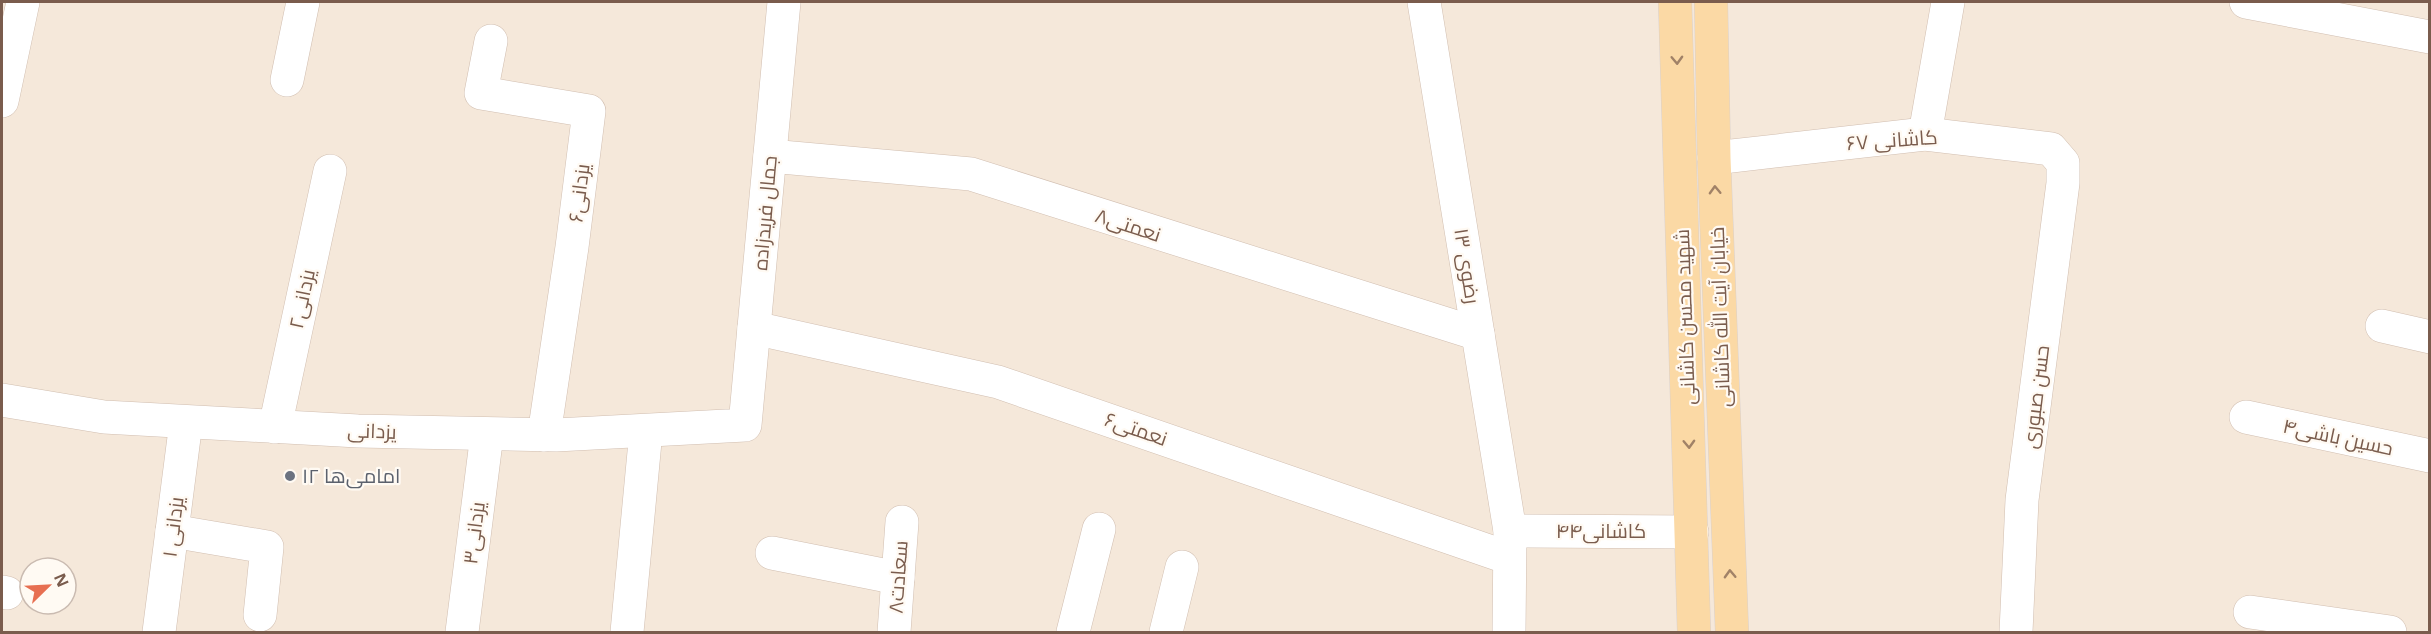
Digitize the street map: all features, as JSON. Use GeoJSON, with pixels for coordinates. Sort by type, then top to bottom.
{"type":"FeatureCollection","features":[{"type":"Feature","properties":{"kind":"main road","name":"شهید محسن کاشانی"},"geometry":{"type":"LineString","coordinates":[[1675,2],[1694,633]]}},
{"type":"Feature","properties":{"kind":"main road","name":"خیابان آیت الله کاشانی"},"geometry":{"type":"LineString","coordinates":[[1711,2],[1714,158],[1732,633]]}},
{"type":"Feature","properties":{"kind":"street"},"geometry":{"type":"LineString","coordinates":[[2,101],[23,2]]}},
{"type":"Feature","properties":{"kind":"street"},"geometry":{"type":"LineString","coordinates":[[287,80],[303,2]]}},
{"type":"Feature","properties":{"kind":"street","name":"جمال فریدزاده"},"geometry":{"type":"LineString","coordinates":[[745,424],[784,2]]}},
{"type":"Feature","properties":{"kind":"street","name":"رضوی ۱۳"},"geometry":{"type":"LineString","coordinates":[[1424,2],[1510,544],[1509,633]]}},
{"type":"Feature","properties":{"kind":"street"},"geometry":{"type":"LineString","coordinates":[[1925,134],[1948,2]]}},
{"type":"Feature","properties":{"kind":"street"},"geometry":{"type":"LineString","coordinates":[[2246,2],[2430,37]]}},
{"type":"Feature","properties":{"kind":"street","name":"یزدانی۶"},"geometry":{"type":"LineString","coordinates":[[491,41],[481,93],[589,111],[572,247],[544,435]]}},
{"type":"Feature","properties":{"kind":"street","name":"کاشانی ۶۷"},"geometry":{"type":"LineString","coordinates":[[1714,158],[1925,134],[2051,149],[2063,163]]}},
{"type":"Feature","properties":{"kind":"street","name":"نعمتی۸"},"geometry":{"type":"LineString","coordinates":[[770,156],[971,174],[1478,334]]}},
{"type":"Feature","properties":{"kind":"street","name":"حسن صبوری"},"geometry":{"type":"LineString","coordinates":[[2016,633],[2022,500],[2063,183],[2063,163]]}},
{"type":"Feature","properties":{"kind":"street","name":"یزدانی۲"},"geometry":{"type":"LineString","coordinates":[[274,427],[330,171]]}},
{"type":"Feature","properties":{"kind":"street"},"geometry":{"type":"LineString","coordinates":[[2382,326],[2430,337]]}},
{"type":"Feature","properties":{"kind":"street","name":"نعمتی۶"},"geometry":{"type":"LineString","coordinates":[[754,328],[998,382],[1510,544]]}},
{"type":"Feature","properties":{"kind":"street","name":"یزدانی"},"geometry":{"type":"LineString","coordinates":[[2,400],[104,417],[274,427],[486,434],[544,435],[745,424]]}},
{"type":"Feature","properties":{"kind":"street","name":"حسین باشی۴"},"geometry":{"type":"LineString","coordinates":[[2246,417],[2430,456]]}},
{"type":"Feature","properties":{"kind":"street","name":"یزدانی ۱"},"geometry":{"type":"LineString","coordinates":[[159,633],[186,422]]}},
{"type":"Feature","properties":{"kind":"street"},"geometry":{"type":"LineString","coordinates":[[627,633],[646,431]]}},
{"type":"Feature","properties":{"kind":"street","name":"یزدانی۳"},"geometry":{"type":"LineString","coordinates":[[462,633],[486,434]]}},
{"type":"Feature","properties":{"kind":"street","name":"سعادت۸"},"geometry":{"type":"LineString","coordinates":[[894,633],[903,522]]}},
{"type":"Feature","properties":{"kind":"street"},"geometry":{"type":"LineString","coordinates":[[1073,633],[1099,529]]}},
{"type":"Feature","properties":{"kind":"street"},"geometry":{"type":"LineString","coordinates":[[172,531],[267,547],[260,615]]}},
{"type":"Feature","properties":{"kind":"street","name":"کاشانی۴۴"},"geometry":{"type":"LineString","coordinates":[[1510,544],[1692,532]]}},
{"type":"Feature","properties":{"kind":"street"},"geometry":{"type":"LineString","coordinates":[[772,553],[898,578]]}},
{"type":"Feature","properties":{"kind":"street"},"geometry":{"type":"LineString","coordinates":[[1166,633],[1182,567]]}},
{"type":"Feature","properties":{"kind":"street"},"geometry":{"type":"LineString","coordinates":[[2250,612],[2390,633]]}},
{"type":"Feature","properties":{"kind":"shaded area"},"geometry":{"type":"Polygon","coordinates":[[[2,2],[2429,2],[2429,632],[2,632],[2,2]]]}},
{"type":"Feature","properties":{"kind":"place","name":"۱۲ امامی‌ها"},"geometry":{"type":"Point","coordinates":[290,476]}}]}
